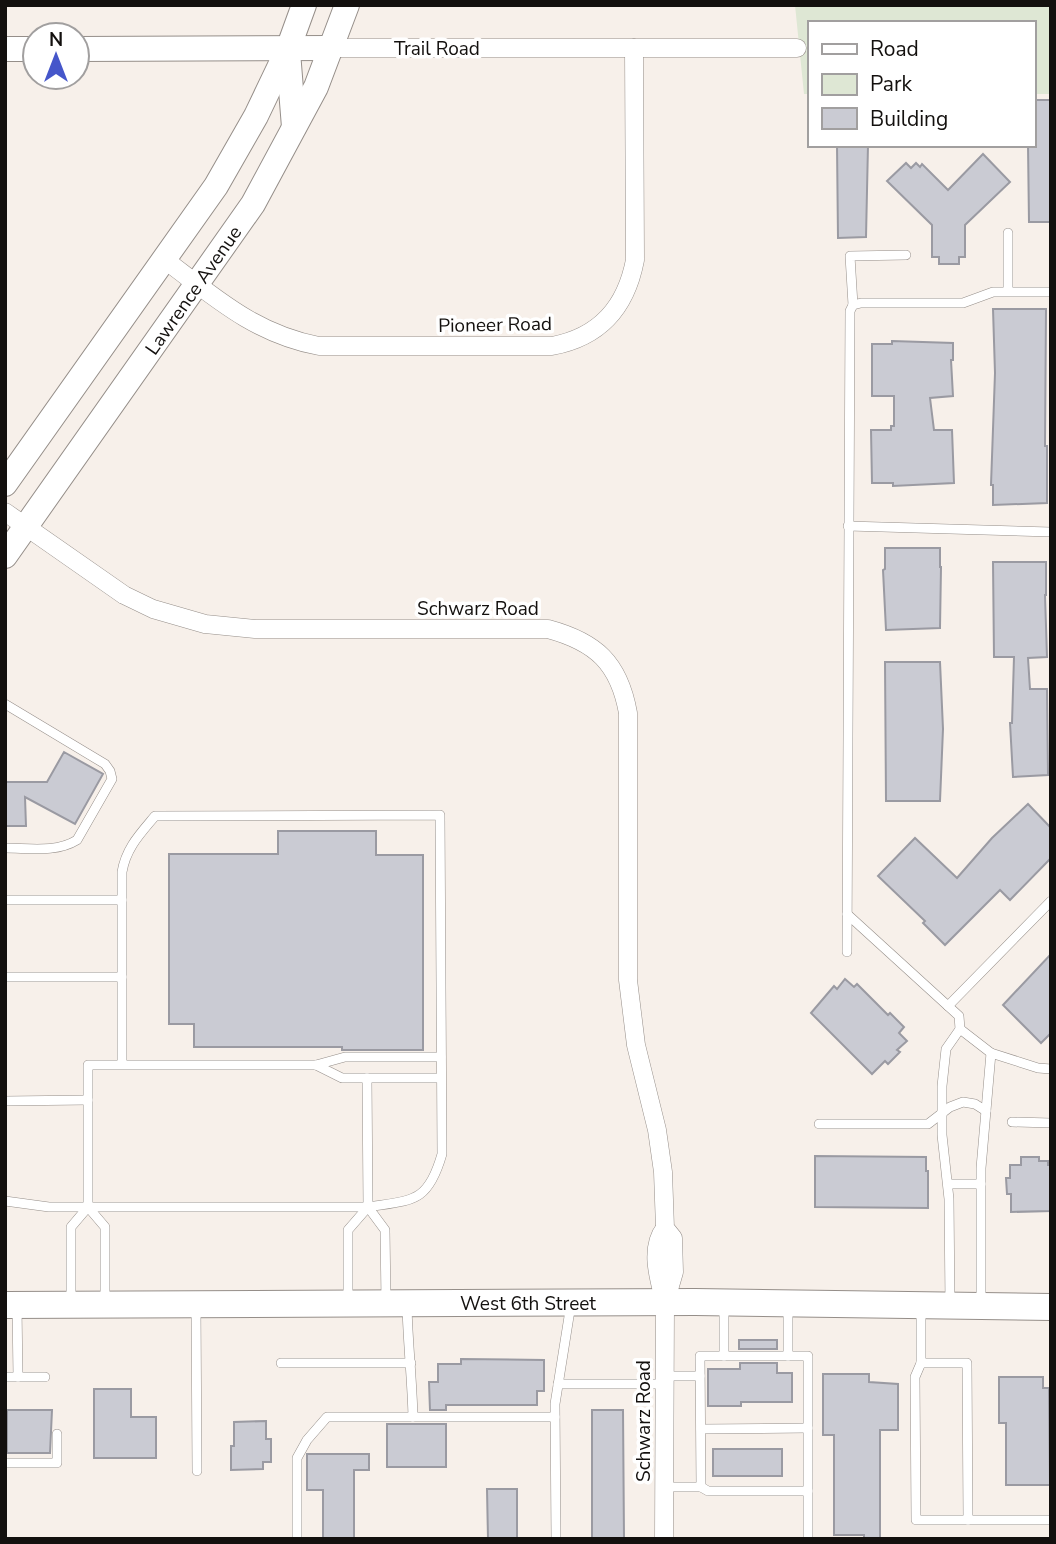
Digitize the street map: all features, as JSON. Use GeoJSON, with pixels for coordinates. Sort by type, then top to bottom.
{"type":"FeatureCollection","features":[{"type":"Feature","properties":{"kind":"main road","name":"West 6th Street"},"geometry":{"type":"LineString","coordinates":[[11,1305],[788,1303],[1051,1307]]}},
{"type":"Feature","properties":{"kind":"street"},"geometry":{"type":"LineString","coordinates":[[5,484],[216,186],[288,49],[304,5]]}},
{"type":"Feature","properties":{"kind":"street","name":"Lawrence Avenue"},"geometry":{"type":"LineString","coordinates":[[5,556],[253,204],[316,87],[347,5]]}},
{"type":"Feature","properties":{"kind":"street","name":"Pioneer Road"},"geometry":{"type":"LineString","coordinates":[[164,260],[225,305],[269,332],[291,341],[319,346],[552,346],[572,342],[592,332],[619,305],[631,280],[635,260],[634,48]]}},
{"type":"Feature","properties":{"kind":"street","name":"Trail Road"},"geometry":{"type":"LineString","coordinates":[[91,49],[797,48]]}},
{"type":"Feature","properties":{"kind":"street"},"geometry":{"type":"LineString","coordinates":[[288,49],[294,128]]}},
{"type":"Feature","properties":{"kind":"street","name":"Schwarz Road"},"geometry":{"type":"LineString","coordinates":[[5,512],[124,595],[179,618],[205,624],[255,629],[548,629],[569,635],[590,646],[604,658],[624,691],[628,713],[628,980],[636,1045],[657,1130],[663,1172],[665,1228],[657,1238],[657,1273],[665,1303],[664,1539]]}},
{"type":"Feature","properties":{"kind":"lane"},"geometry":{"type":"LineString","coordinates":[[1008,233],[1009,291]]}},
{"type":"Feature","properties":{"kind":"lane"},"geometry":{"type":"LineString","coordinates":[[847,952],[848,526],[850,311],[853,305],[850,256],[906,255]]}},
{"type":"Feature","properties":{"kind":"lane"},"geometry":{"type":"LineString","coordinates":[[853,305],[963,303],[993,292],[1051,292]]}},
{"type":"Feature","properties":{"kind":"lane"},"geometry":{"type":"LineString","coordinates":[[848,526],[1051,532]]}},
{"type":"Feature","properties":{"kind":"lane"},"geometry":{"type":"LineString","coordinates":[[5,704],[105,764],[112,779],[77,840],[67,846],[53,848],[5,848]]}},
{"type":"Feature","properties":{"kind":"lane"},"geometry":{"type":"LineString","coordinates":[[5,1201],[49,1207],[368,1207],[419,1197],[433,1179],[442,1154],[440,815],[155,816],[124,856],[122,1064]]}},
{"type":"Feature","properties":{"kind":"lane"},"geometry":{"type":"LineString","coordinates":[[5,900],[122,900]]}},
{"type":"Feature","properties":{"kind":"lane"},"geometry":{"type":"LineString","coordinates":[[948,1006],[1051,901]]}},
{"type":"Feature","properties":{"kind":"lane"},"geometry":{"type":"LineString","coordinates":[[847,914],[959,1016],[960,1029],[946,1049],[942,1114],[948,1184],[950,1305]]}},
{"type":"Feature","properties":{"kind":"lane"},"geometry":{"type":"LineString","coordinates":[[5,977],[122,977]]}},
{"type":"Feature","properties":{"kind":"lane"},"geometry":{"type":"LineString","coordinates":[[960,1029],[991,1053],[1038,1068],[1051,1069]]}},
{"type":"Feature","properties":{"kind":"lane"},"geometry":{"type":"LineString","coordinates":[[981,1306],[981,1184],[991,1053]]}},
{"type":"Feature","properties":{"kind":"lane"},"geometry":{"type":"LineString","coordinates":[[105,1305],[105,1227],[88,1207],[88,1065],[316,1065],[345,1057],[441,1057]]}},
{"type":"Feature","properties":{"kind":"lane"},"geometry":{"type":"LineString","coordinates":[[316,1065],[342,1078],[441,1077]]}},
{"type":"Feature","properties":{"kind":"lane"},"geometry":{"type":"LineString","coordinates":[[367,1078],[368,1207],[385,1230],[397,1303],[411,1363],[413,1417]]}},
{"type":"Feature","properties":{"kind":"lane"},"geometry":{"type":"LineString","coordinates":[[5,1101],[88,1100]]}},
{"type":"Feature","properties":{"kind":"lane"},"geometry":{"type":"LineString","coordinates":[[819,1124],[928,1125],[950,1107],[963,1102],[975,1104],[986,1111]]}},
{"type":"Feature","properties":{"kind":"lane"},"geometry":{"type":"LineString","coordinates":[[1012,1122],[1051,1123]]}},
{"type":"Feature","properties":{"kind":"lane"},"geometry":{"type":"LineString","coordinates":[[948,1184],[981,1184]]}},
{"type":"Feature","properties":{"kind":"lane"},"geometry":{"type":"LineString","coordinates":[[71,1305],[71,1227],[88,1207]]}},
{"type":"Feature","properties":{"kind":"lane"},"geometry":{"type":"LineString","coordinates":[[348,1303],[348,1230],[368,1207]]}},
{"type":"Feature","properties":{"kind":"lane"},"geometry":{"type":"LineString","coordinates":[[556,1539],[555,1417],[571,1303]]}},
{"type":"Feature","properties":{"kind":"lane"},"geometry":{"type":"LineString","coordinates":[[724,1303],[724,1356]]}},
{"type":"Feature","properties":{"kind":"lane"},"geometry":{"type":"LineString","coordinates":[[788,1303],[788,1356]]}},
{"type":"Feature","properties":{"kind":"lane"},"geometry":{"type":"LineString","coordinates":[[196,1304],[197,1471]]}},
{"type":"Feature","properties":{"kind":"lane"},"geometry":{"type":"LineString","coordinates":[[11,1305],[18,1377]]}},
{"type":"Feature","properties":{"kind":"lane"},"geometry":{"type":"LineString","coordinates":[[921,1305],[921,1363],[915,1377],[916,1520],[1051,1520]]}},
{"type":"Feature","properties":{"kind":"lane"},"geometry":{"type":"LineString","coordinates":[[701,1487],[700,1356],[808,1356],[808,1539]]}},
{"type":"Feature","properties":{"kind":"lane"},"geometry":{"type":"LineString","coordinates":[[281,1363],[411,1363]]}},
{"type":"Feature","properties":{"kind":"lane"},"geometry":{"type":"LineString","coordinates":[[921,1363],[967,1363],[968,1520]]}},
{"type":"Feature","properties":{"kind":"lane"},"geometry":{"type":"LineString","coordinates":[[558,1384],[700,1376]]}},
{"type":"Feature","properties":{"kind":"lane"},"geometry":{"type":"LineString","coordinates":[[5,1377],[45,1377]]}},
{"type":"Feature","properties":{"kind":"lane"},"geometry":{"type":"LineString","coordinates":[[297,1539],[297,1458],[307,1440],[327,1417],[555,1417]]}},
{"type":"Feature","properties":{"kind":"lane"},"geometry":{"type":"LineString","coordinates":[[701,1429],[808,1428]]}},
{"type":"Feature","properties":{"kind":"lane"},"geometry":{"type":"LineString","coordinates":[[5,1463],[57,1462],[57,1434]]}},
{"type":"Feature","properties":{"kind":"lane"},"geometry":{"type":"LineString","coordinates":[[664,1487],[701,1487],[708,1491],[808,1491]]}},
{"type":"Feature","properties":{"kind":"green space"},"geometry":{"type":"Polygon","coordinates":[[[795,5],[1051,5],[1051,94],[1035,94],[1035,21],[808,21],[808,94],[804,94],[795,5]]]}},
{"type":"Feature","properties":{"kind":"building"},"geometry":{"type":"Polygon","coordinates":[[[1035,100],[1051,100],[1051,222],[1029,222],[1028,147],[1035,147],[1035,100]]]}},
{"type":"Feature","properties":{"kind":"building"},"geometry":{"type":"Polygon","coordinates":[[[837,147],[868,147],[866,237],[838,238],[837,147]]]}},
{"type":"Feature","properties":{"kind":"building"},"geometry":{"type":"Polygon","coordinates":[[[983,154],[1010,182],[965,225],[965,257],[959,257],[959,264],[939,264],[939,257],[932,257],[932,225],[887,181],[906,163],[911,168],[916,163],[920,167],[922,164],[948,190],[983,154]]]}},
{"type":"Feature","properties":{"kind":"building"},"geometry":{"type":"Polygon","coordinates":[[[993,309],[1046,309],[1047,503],[993,505],[993,309]]]}},
{"type":"Feature","properties":{"kind":"building"},"geometry":{"type":"Polygon","coordinates":[[[892,341],[953,343],[953,396],[930,398],[934,430],[952,430],[954,483],[893,486],[893,483],[872,483],[871,430],[891,430],[891,426],[894,426],[894,396],[872,396],[872,344],[892,344],[892,341]]]}},
{"type":"Feature","properties":{"kind":"building"},"geometry":{"type":"Polygon","coordinates":[[[885,548],[940,548],[940,628],[886,630],[883,570],[885,548]]]}},
{"type":"Feature","properties":{"kind":"building"},"geometry":{"type":"Polygon","coordinates":[[[993,562],[1046,562],[1047,657],[1028,658],[1030,689],[1047,689],[1048,775],[1013,777],[1010,723],[1014,657],[994,657],[993,562]]]}},
{"type":"Feature","properties":{"kind":"building"},"geometry":{"type":"Polygon","coordinates":[[[885,662],[940,662],[943,729],[940,801],[886,801],[885,662]]]}},
{"type":"Feature","properties":{"kind":"building"},"geometry":{"type":"Polygon","coordinates":[[[64,752],[103,774],[75,824],[25,797],[26,826],[5,826],[5,782],[47,782],[64,752]]]}},
{"type":"Feature","properties":{"kind":"building"},"geometry":{"type":"Polygon","coordinates":[[[1028,804],[1051,828],[1051,858],[1010,900],[1000,890],[945,945],[923,923],[925,921],[878,876],[915,838],[957,878],[992,838],[1028,804]]]}},
{"type":"Feature","properties":{"kind":"building"},"geometry":{"type":"Polygon","coordinates":[[[278,831],[376,831],[376,855],[423,855],[423,1050],[194,1047],[194,1024],[169,1024],[169,854],[278,854],[278,831]]]}},
{"type":"Feature","properties":{"kind":"building"},"geometry":{"type":"Polygon","coordinates":[[[1051,954],[1051,1033],[1041,1043],[1003,1005],[1051,954]]]}},
{"type":"Feature","properties":{"kind":"building"},"geometry":{"type":"Polygon","coordinates":[[[845,979],[854,987],[857,984],[904,1027],[899,1033],[907,1041],[897,1050],[900,1052],[888,1064],[885,1061],[872,1074],[811,1013],[834,986],[837,989],[845,979]]]}},
{"type":"Feature","properties":{"kind":"building"},"geometry":{"type":"Polygon","coordinates":[[[815,1156],[926,1157],[928,1208],[815,1207],[815,1156]]]}},
{"type":"Feature","properties":{"kind":"building"},"geometry":{"type":"Polygon","coordinates":[[[1021,1157],[1039,1157],[1039,1161],[1048,1161],[1048,1165],[1051,1165],[1051,1211],[1011,1212],[1011,1194],[1007,1194],[1006,1178],[1010,1178],[1010,1165],[1021,1165],[1021,1157]]]}},
{"type":"Feature","properties":{"kind":"building"},"geometry":{"type":"Polygon","coordinates":[[[739,1340],[777,1340],[777,1349],[739,1349],[739,1340]]]}},
{"type":"Feature","properties":{"kind":"building"},"geometry":{"type":"Polygon","coordinates":[[[461,1359],[544,1360],[544,1391],[537,1391],[537,1405],[446,1405],[446,1410],[430,1410],[429,1382],[438,1382],[438,1364],[461,1364],[461,1359]]]}},
{"type":"Feature","properties":{"kind":"building"},"geometry":{"type":"Polygon","coordinates":[[[740,1363],[777,1363],[777,1373],[792,1373],[792,1402],[741,1402],[741,1406],[708,1406],[708,1369],[740,1369],[740,1363]]]}},
{"type":"Feature","properties":{"kind":"building"},"geometry":{"type":"Polygon","coordinates":[[[823,1374],[869,1374],[869,1382],[898,1384],[898,1430],[880,1430],[880,1539],[864,1539],[864,1535],[834,1535],[834,1435],[823,1435],[823,1374]]]}},
{"type":"Feature","properties":{"kind":"building"},"geometry":{"type":"Polygon","coordinates":[[[999,1377],[1043,1377],[1043,1388],[1049,1388],[1050,1485],[1006,1485],[1006,1423],[999,1423],[999,1377]]]}},
{"type":"Feature","properties":{"kind":"building"},"geometry":{"type":"Polygon","coordinates":[[[94,1389],[131,1389],[131,1417],[156,1417],[156,1458],[94,1458],[94,1389]]]}},
{"type":"Feature","properties":{"kind":"building"},"geometry":{"type":"Polygon","coordinates":[[[7,1410],[52,1410],[50,1453],[7,1453],[7,1410]]]}},
{"type":"Feature","properties":{"kind":"building"},"geometry":{"type":"Polygon","coordinates":[[[592,1410],[623,1410],[624,1539],[592,1539],[592,1410]]]}},
{"type":"Feature","properties":{"kind":"building"},"geometry":{"type":"Polygon","coordinates":[[[266,1421],[266,1439],[271,1439],[271,1462],[263,1462],[263,1469],[231,1470],[234,1422],[266,1421]]]}},
{"type":"Feature","properties":{"kind":"building"},"geometry":{"type":"Polygon","coordinates":[[[387,1424],[446,1424],[446,1467],[387,1467],[387,1424]]]}},
{"type":"Feature","properties":{"kind":"building"},"geometry":{"type":"Polygon","coordinates":[[[713,1449],[782,1449],[782,1476],[713,1476],[713,1449]]]}},
{"type":"Feature","properties":{"kind":"building"},"geometry":{"type":"Polygon","coordinates":[[[307,1454],[369,1454],[369,1470],[354,1470],[354,1539],[323,1539],[323,1490],[307,1490],[307,1454]]]}},
{"type":"Feature","properties":{"kind":"building"},"geometry":{"type":"Polygon","coordinates":[[[487,1489],[517,1489],[517,1539],[488,1539],[487,1489]]]}}]}
